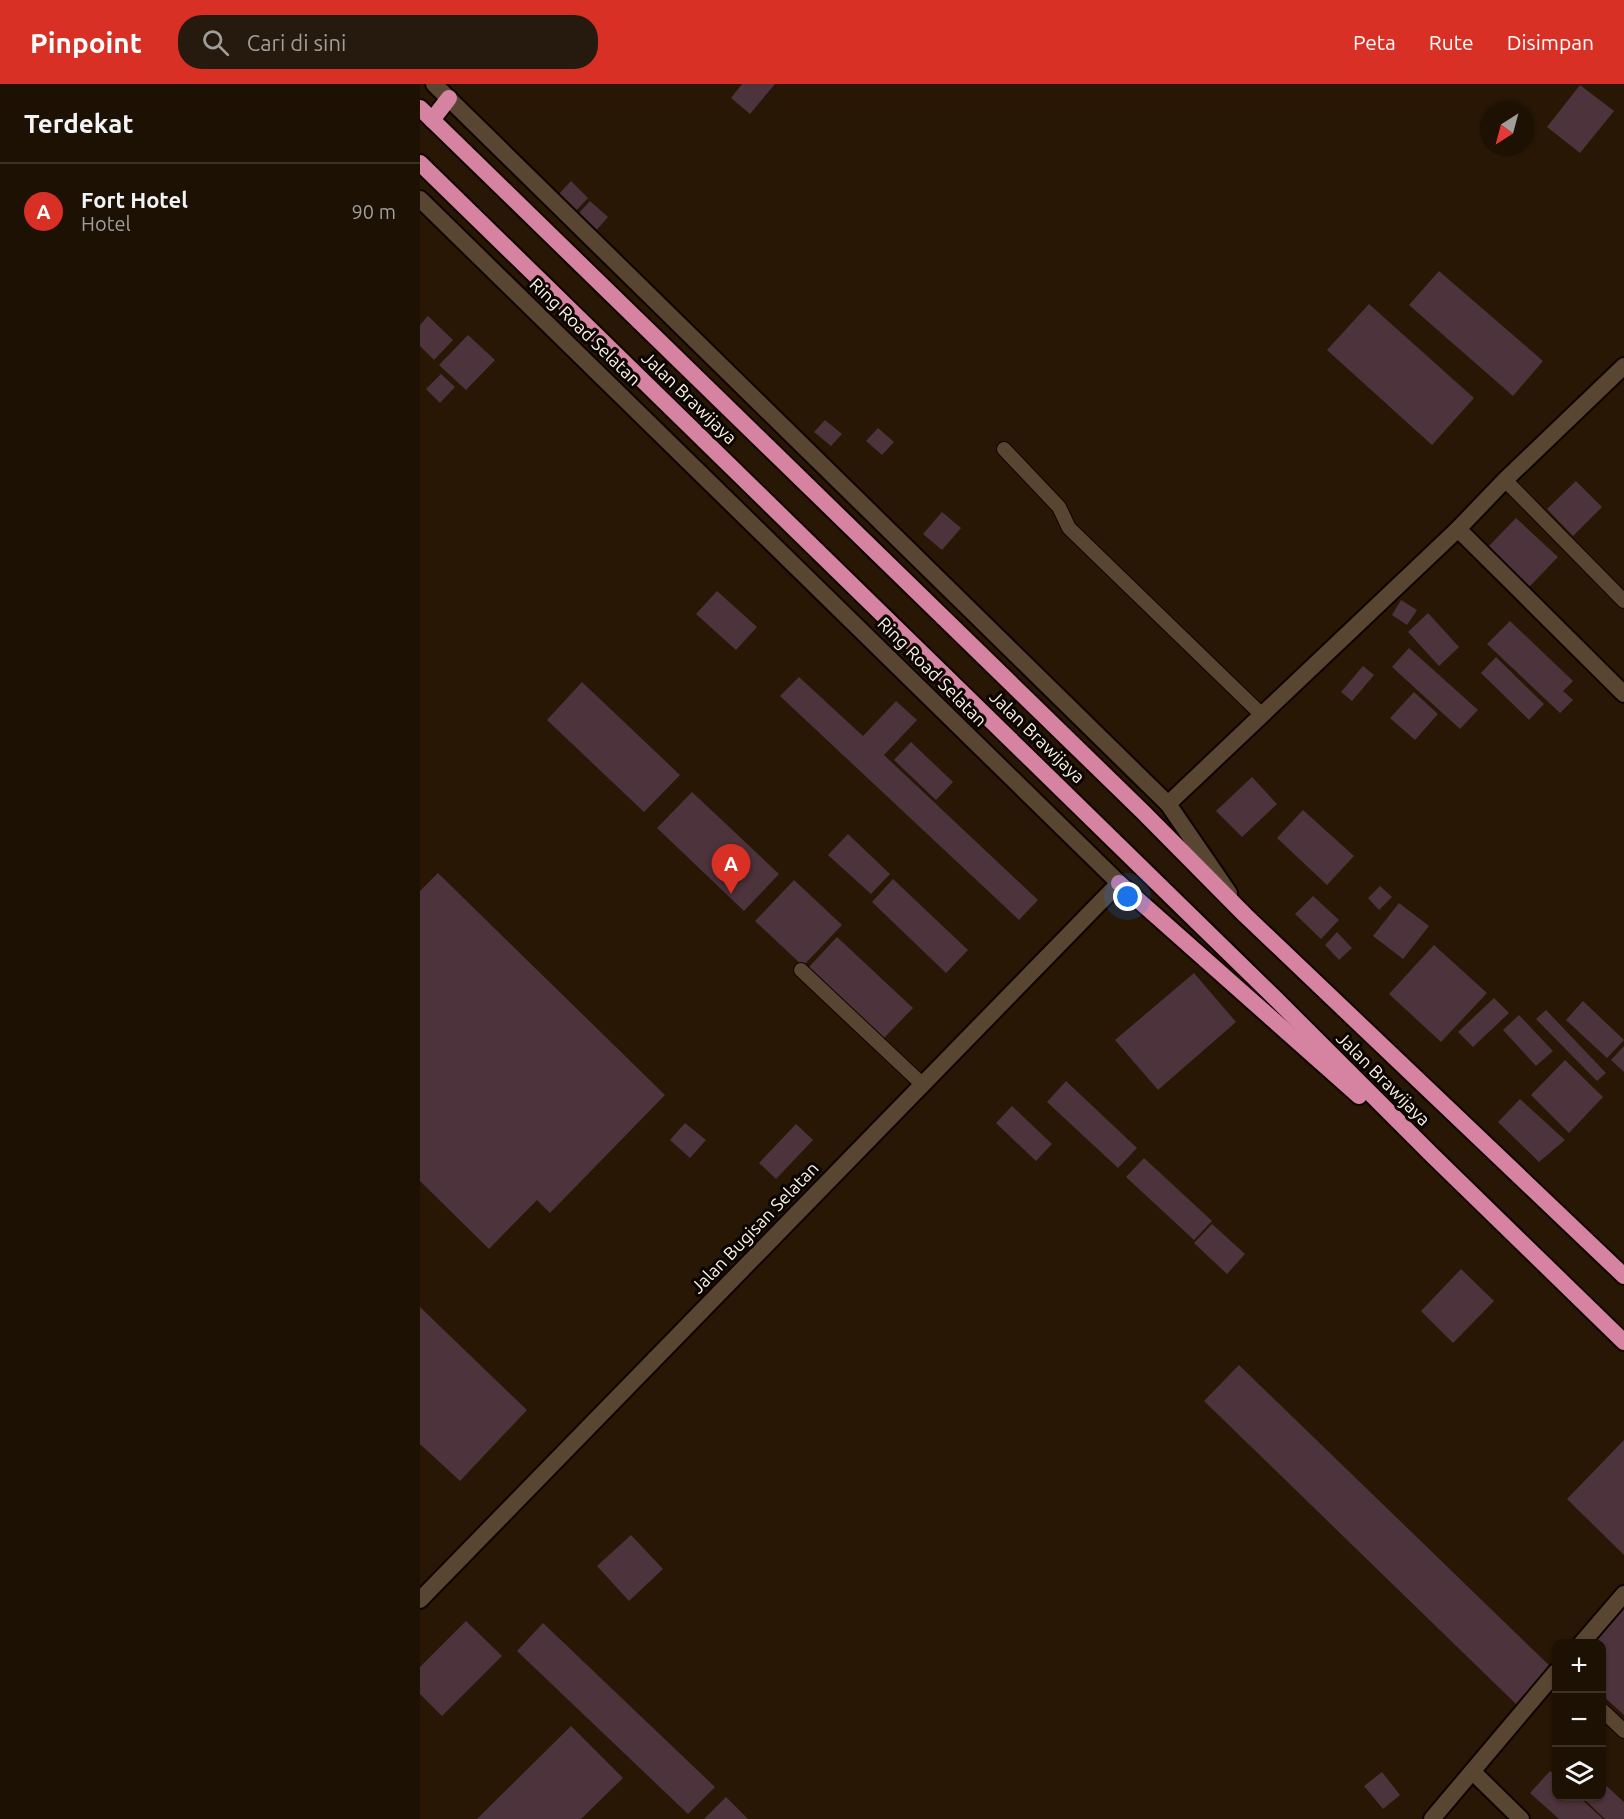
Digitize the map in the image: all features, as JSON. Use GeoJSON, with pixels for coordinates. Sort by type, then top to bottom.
{"type":"FeatureCollection","features":[{"type":"Feature","properties":{"kind":"highway"},"geometry":{"type":"LineString","coordinates":[[426,114],[449,98]]}},
{"type":"Feature","properties":{"kind":"highway","name":"Jalan Brawijaya"},"geometry":{"type":"LineString","coordinates":[[426,114],[1143,812],[1245,915],[1624,1276]]}},
{"type":"Feature","properties":{"kind":"highway","name":"Jalan Brawijaya"},"geometry":{"type":"LineString","coordinates":[[420,163],[1258,981],[1624,1342]]}},
{"type":"Feature","properties":{"kind":"highway","name":"Ring Road Selatan"},"geometry":{"type":"LineString","coordinates":[[1119,884],[1359,1096],[1432,1155]]}},
{"type":"Feature","properties":{"kind":"street"},"geometry":{"type":"LineString","coordinates":[[434,84],[1168,804],[1245,915]]}},
{"type":"Feature","properties":{"kind":"street","name":"Ring Road Selatan"},"geometry":{"type":"LineString","coordinates":[[420,199],[1119,884]]}},
{"type":"Feature","properties":{"kind":"street"},"geometry":{"type":"LineString","coordinates":[[1168,804],[1458,529],[1505,480],[1624,366]]}},
{"type":"Feature","properties":{"kind":"street"},"geometry":{"type":"LineString","coordinates":[[1458,529],[1624,694]]}},
{"type":"Feature","properties":{"kind":"street","name":"Jalan Bugisan Selatan"},"geometry":{"type":"LineString","coordinates":[[420,1600],[1119,884]]}},
{"type":"Feature","properties":{"kind":"street"},"geometry":{"type":"LineString","coordinates":[[1585,1639],[1624,1593]]}},
{"type":"Feature","properties":{"kind":"street"},"geometry":{"type":"LineString","coordinates":[[1432,1819],[1552,1678]]}},
{"type":"Feature","properties":{"kind":"street"},"geometry":{"type":"LineString","coordinates":[[1473,1772],[1521,1819]]}},
{"type":"Feature","properties":{"kind":"lane"},"geometry":{"type":"LineString","coordinates":[[1004,449],[1059,507],[1069,528],[1262,715]]}},
{"type":"Feature","properties":{"kind":"lane"},"geometry":{"type":"LineString","coordinates":[[1505,480],[1624,601]]}},
{"type":"Feature","properties":{"kind":"lane"},"geometry":{"type":"LineString","coordinates":[[801,970],[923,1084]]}},
{"type":"Feature","properties":{"kind":"lane"},"geometry":{"type":"LineString","coordinates":[[1606,1714],[1624,1731]]}},
{"type":"Feature","properties":{"kind":"building"},"geometry":{"type":"Polygon","coordinates":[[[742,84],[775,84],[750,114],[731,98],[742,84]]]}},
{"type":"Feature","properties":{"kind":"building"},"geometry":{"type":"Polygon","coordinates":[[[1580,85],[1614,111],[1580,153],[1547,127],[1580,85]]]}},
{"type":"Feature","properties":{"kind":"building"},"geometry":{"type":"Polygon","coordinates":[[[571,181],[588,198],[575,212],[557,196],[571,181]]]}},
{"type":"Feature","properties":{"kind":"building"},"geometry":{"type":"Polygon","coordinates":[[[590,201],[608,217],[595,232],[577,215],[590,201]]]}},
{"type":"Feature","properties":{"kind":"building"},"geometry":{"type":"Polygon","coordinates":[[[1439,271],[1543,361],[1513,396],[1409,305],[1439,271]]]}},
{"type":"Feature","properties":{"kind":"building"},"geometry":{"type":"Polygon","coordinates":[[[1369,304],[1474,398],[1432,445],[1327,350],[1369,304]]]}},
{"type":"Feature","properties":{"kind":"building"},"geometry":{"type":"Polygon","coordinates":[[[428,316],[453,340],[434,360],[420,346],[420,325],[428,316]]]}},
{"type":"Feature","properties":{"kind":"building"},"geometry":{"type":"Polygon","coordinates":[[[468,335],[495,360],[466,390],[439,365],[468,335]]]}},
{"type":"Feature","properties":{"kind":"building"},"geometry":{"type":"Polygon","coordinates":[[[441,374],[455,387],[440,403],[426,389],[441,374]]]}},
{"type":"Feature","properties":{"kind":"building"},"geometry":{"type":"Polygon","coordinates":[[[825,420],[842,434],[831,446],[814,432],[825,420]]]}},
{"type":"Feature","properties":{"kind":"building"},"geometry":{"type":"Polygon","coordinates":[[[878,428],[894,442],[882,455],[866,441],[878,428]]]}},
{"type":"Feature","properties":{"kind":"building"},"geometry":{"type":"Polygon","coordinates":[[[1576,481],[1602,507],[1573,536],[1547,509],[1576,481]]]}},
{"type":"Feature","properties":{"kind":"building"},"geometry":{"type":"Polygon","coordinates":[[[942,512],[961,528],[942,550],[923,534],[942,512]]]}},
{"type":"Feature","properties":{"kind":"building"},"geometry":{"type":"Polygon","coordinates":[[[1516,518],[1558,557],[1529,587],[1487,548],[1516,518]]]}},
{"type":"Feature","properties":{"kind":"building"},"geometry":{"type":"Polygon","coordinates":[[[717,591],[757,627],[736,650],[696,614],[717,591]]]}},
{"type":"Feature","properties":{"kind":"building"},"geometry":{"type":"Polygon","coordinates":[[[1401,600],[1417,610],[1407,625],[1392,615],[1401,600]]]}},
{"type":"Feature","properties":{"kind":"building"},"geometry":{"type":"Polygon","coordinates":[[[1428,613],[1459,647],[1439,666],[1408,632],[1428,613]]]}},
{"type":"Feature","properties":{"kind":"building"},"geometry":{"type":"Polygon","coordinates":[[[1510,621],[1573,681],[1563,691],[1573,700],[1560,713],[1487,644],[1510,621]]]}},
{"type":"Feature","properties":{"kind":"building"},"geometry":{"type":"Polygon","coordinates":[[[1409,648],[1478,710],[1460,729],[1392,667],[1409,648]]]}},
{"type":"Feature","properties":{"kind":"building"},"geometry":{"type":"Polygon","coordinates":[[[1496,657],[1544,704],[1529,720],[1481,673],[1496,657]]]}},
{"type":"Feature","properties":{"kind":"building"},"geometry":{"type":"Polygon","coordinates":[[[1363,666],[1374,675],[1352,701],[1341,692],[1363,666]]]}},
{"type":"Feature","properties":{"kind":"building"},"geometry":{"type":"Polygon","coordinates":[[[799,677],[863,736],[896,701],[917,720],[884,755],[1038,900],[1019,920],[780,696],[799,677]]]}},
{"type":"Feature","properties":{"kind":"building"},"geometry":{"type":"Polygon","coordinates":[[[582,682],[680,775],[644,812],[547,720],[582,682]]]}},
{"type":"Feature","properties":{"kind":"building"},"geometry":{"type":"Polygon","coordinates":[[[1414,692],[1438,714],[1415,740],[1390,718],[1414,692]]]}},
{"type":"Feature","properties":{"kind":"building"},"geometry":{"type":"Polygon","coordinates":[[[911,742],[953,782],[936,800],[894,760],[911,742]]]}},
{"type":"Feature","properties":{"kind":"building"},"geometry":{"type":"Polygon","coordinates":[[[1252,777],[1277,804],[1242,837],[1216,811],[1252,777]]]}},
{"type":"Feature","properties":{"kind":"building"},"geometry":{"type":"Polygon","coordinates":[[[692,792],[779,874],[744,911],[657,828],[692,792]]]}},
{"type":"Feature","properties":{"kind":"building"},"geometry":{"type":"Polygon","coordinates":[[[1303,810],[1354,856],[1327,885],[1277,838],[1303,810]]]}},
{"type":"Feature","properties":{"kind":"building"},"geometry":{"type":"Polygon","coordinates":[[[848,834],[890,874],[871,894],[828,855],[848,834]]]}},
{"type":"Feature","properties":{"kind":"building"},"geometry":{"type":"Polygon","coordinates":[[[438,873],[665,1095],[550,1213],[537,1200],[489,1249],[420,1181],[420,891],[438,873]]]}},
{"type":"Feature","properties":{"kind":"building"},"geometry":{"type":"Polygon","coordinates":[[[893,879],[968,950],[946,973],[872,902],[893,879]]]}},
{"type":"Feature","properties":{"kind":"building"},"geometry":{"type":"Polygon","coordinates":[[[794,880],[842,925],[803,966],[755,921],[794,880]]]}},
{"type":"Feature","properties":{"kind":"building"},"geometry":{"type":"Polygon","coordinates":[[[1380,886],[1392,897],[1379,910],[1368,898],[1380,886]]]}},
{"type":"Feature","properties":{"kind":"building"},"geometry":{"type":"Polygon","coordinates":[[[1313,896],[1339,920],[1321,939],[1295,914],[1313,896]]]}},
{"type":"Feature","properties":{"kind":"building"},"geometry":{"type":"Polygon","coordinates":[[[1399,903],[1429,926],[1403,959],[1373,936],[1399,903]]]}},
{"type":"Feature","properties":{"kind":"building"},"geometry":{"type":"Polygon","coordinates":[[[1337,932],[1352,948],[1339,960],[1325,945],[1337,932]]]}},
{"type":"Feature","properties":{"kind":"building"},"geometry":{"type":"Polygon","coordinates":[[[837,937],[913,1008],[884,1038],[809,967],[837,937]]]}},
{"type":"Feature","properties":{"kind":"building"},"geometry":{"type":"Polygon","coordinates":[[[1434,945],[1487,993],[1441,1042],[1389,994],[1434,945]]]}},
{"type":"Feature","properties":{"kind":"building"},"geometry":{"type":"Polygon","coordinates":[[[1194,973],[1236,1022],[1158,1090],[1115,1040],[1194,973]]]}},
{"type":"Feature","properties":{"kind":"building"},"geometry":{"type":"Polygon","coordinates":[[[1494,998],[1509,1013],[1473,1047],[1458,1032],[1494,998]]]}},
{"type":"Feature","properties":{"kind":"building"},"geometry":{"type":"Polygon","coordinates":[[[1583,1001],[1624,1040],[1607,1058],[1566,1020],[1583,1001]]]}},
{"type":"Feature","properties":{"kind":"building"},"geometry":{"type":"Polygon","coordinates":[[[1546,1010],[1606,1073],[1597,1081],[1536,1019],[1546,1010]]]}},
{"type":"Feature","properties":{"kind":"building"},"geometry":{"type":"Polygon","coordinates":[[[1519,1015],[1553,1051],[1536,1066],[1503,1030],[1519,1015]]]}},
{"type":"Feature","properties":{"kind":"building"},"geometry":{"type":"Polygon","coordinates":[[[1624,1046],[1624,1072],[1611,1060],[1624,1046]]]}},
{"type":"Feature","properties":{"kind":"building"},"geometry":{"type":"Polygon","coordinates":[[[1565,1060],[1603,1097],[1569,1133],[1531,1095],[1565,1060]]]}},
{"type":"Feature","properties":{"kind":"building"},"geometry":{"type":"Polygon","coordinates":[[[1066,1081],[1137,1148],[1118,1168],[1047,1102],[1066,1081]]]}},
{"type":"Feature","properties":{"kind":"building"},"geometry":{"type":"Polygon","coordinates":[[[1520,1099],[1565,1140],[1539,1162],[1498,1122],[1520,1099]]]}},
{"type":"Feature","properties":{"kind":"building"},"geometry":{"type":"Polygon","coordinates":[[[1012,1106],[1052,1144],[1036,1161],[996,1123],[1012,1106]]]}},
{"type":"Feature","properties":{"kind":"building"},"geometry":{"type":"Polygon","coordinates":[[[685,1123],[706,1140],[690,1158],[670,1140],[685,1123]]]}},
{"type":"Feature","properties":{"kind":"building"},"geometry":{"type":"Polygon","coordinates":[[[796,1124],[813,1140],[776,1179],[759,1163],[796,1124]]]}},
{"type":"Feature","properties":{"kind":"building"},"geometry":{"type":"Polygon","coordinates":[[[1144,1158],[1212,1221],[1194,1240],[1126,1177],[1144,1158]]]}},
{"type":"Feature","properties":{"kind":"building"},"geometry":{"type":"Polygon","coordinates":[[[1212,1224],[1245,1254],[1227,1274],[1194,1243],[1212,1224]]]}},
{"type":"Feature","properties":{"kind":"building"},"geometry":{"type":"Polygon","coordinates":[[[1461,1269],[1494,1301],[1453,1343],[1421,1311],[1461,1269]]]}},
{"type":"Feature","properties":{"kind":"building"},"geometry":{"type":"Polygon","coordinates":[[[420,1307],[527,1410],[460,1481],[420,1444],[420,1307]]]}},
{"type":"Feature","properties":{"kind":"building"},"geometry":{"type":"Polygon","coordinates":[[[1239,1365],[1552,1668],[1552,1672],[1518,1706],[1204,1401],[1239,1365]]]}},
{"type":"Feature","properties":{"kind":"building"},"geometry":{"type":"Polygon","coordinates":[[[1624,1440],[1624,1555],[1567,1499],[1624,1440]]]}},
{"type":"Feature","properties":{"kind":"building"},"geometry":{"type":"Polygon","coordinates":[[[631,1535],[663,1569],[629,1601],[597,1566],[631,1535]]]}},
{"type":"Feature","properties":{"kind":"building"},"geometry":{"type":"Polygon","coordinates":[[[1624,1607],[1624,1715],[1606,1699],[1606,1639],[1596,1639],[1624,1607]]]}},
{"type":"Feature","properties":{"kind":"building"},"geometry":{"type":"Polygon","coordinates":[[[466,1621],[502,1656],[442,1716],[420,1694],[420,1667],[466,1621]]]}},
{"type":"Feature","properties":{"kind":"building"},"geometry":{"type":"Polygon","coordinates":[[[543,1623],[715,1787],[688,1814],[517,1651],[543,1623]]]}},
{"type":"Feature","properties":{"kind":"building"},"geometry":{"type":"Polygon","coordinates":[[[571,1726],[623,1778],[581,1819],[477,1819],[571,1726]]]}},
{"type":"Feature","properties":{"kind":"building"},"geometry":{"type":"Polygon","coordinates":[[[1550,1771],[1552,1773],[1552,1801],[1583,1801],[1603,1819],[1559,1819],[1530,1793],[1550,1771]]]}},
{"type":"Feature","properties":{"kind":"building"},"geometry":{"type":"Polygon","coordinates":[[[1382,1772],[1400,1795],[1383,1809],[1364,1786],[1382,1772]]]}},
{"type":"Feature","properties":{"kind":"building"},"geometry":{"type":"Polygon","coordinates":[[[1606,1786],[1624,1802],[1624,1819],[1605,1819],[1586,1801],[1606,1801],[1606,1786]]]}},
{"type":"Feature","properties":{"kind":"building"},"geometry":{"type":"Polygon","coordinates":[[[726,1797],[748,1819],[704,1819],[726,1797]]]}},
{"type":"Feature","properties":{"kind":"place","name":"Fort Hotel"},"geometry":{"type":"Point","coordinates":[731,894]}}]}
